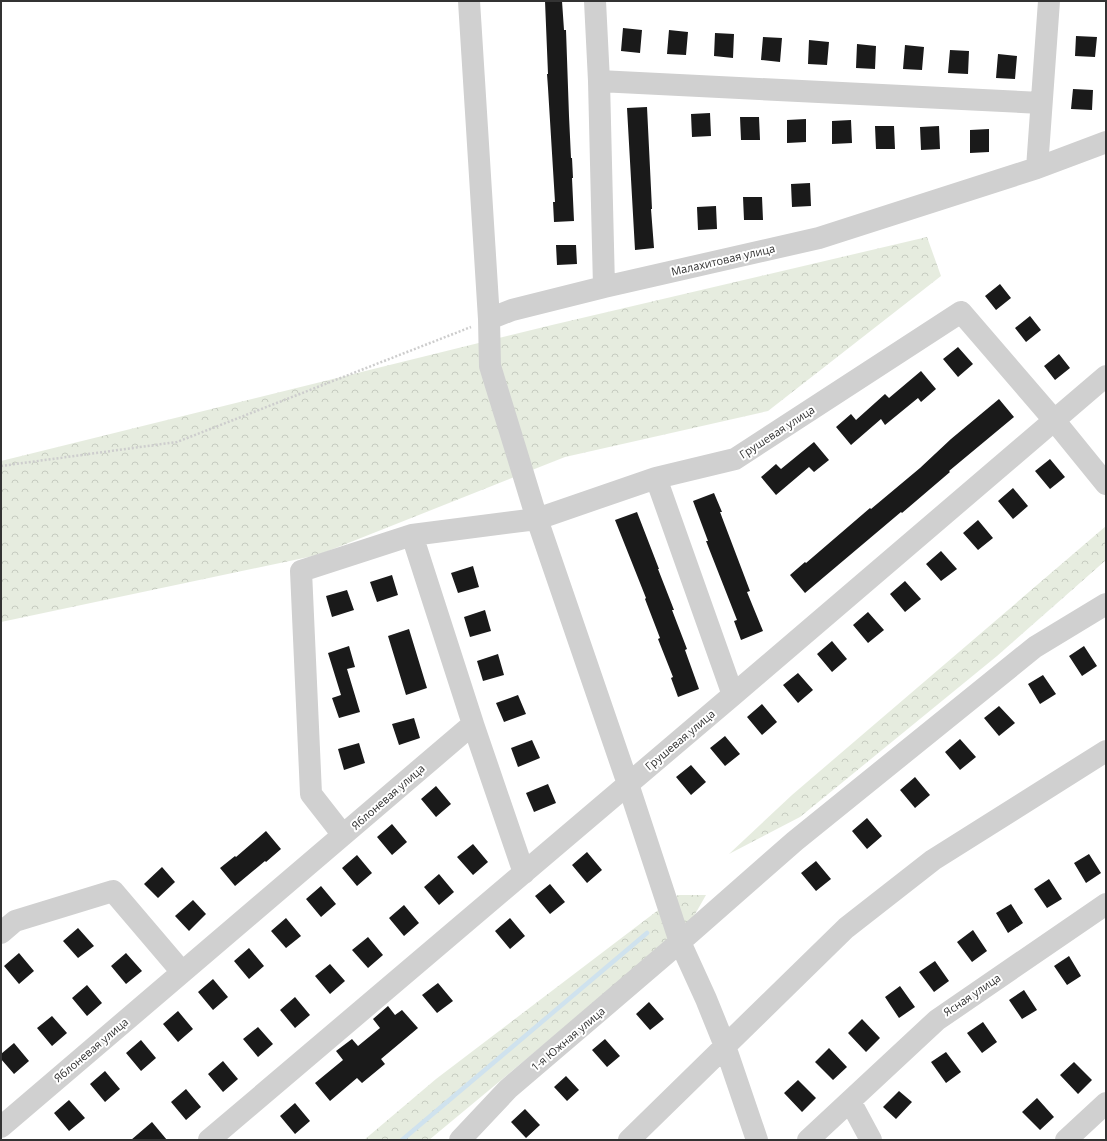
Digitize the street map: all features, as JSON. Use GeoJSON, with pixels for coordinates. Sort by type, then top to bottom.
{"type":"FeatureCollection","features":[{"type":"Feature","properties":{"kind":"street"},"geometry":{"type":"LineString","coordinates":[[469,1],[489,320],[490,366],[537,519],[628,784],[680,942],[706,999],[725,1046],[757,1140]]}},
{"type":"Feature","properties":{"kind":"street"},"geometry":{"type":"LineString","coordinates":[[595,1],[604,287]]}},
{"type":"Feature","properties":{"kind":"street"},"geometry":{"type":"LineString","coordinates":[[1037,168],[1049,1]]}},
{"type":"Feature","properties":{"kind":"street"},"geometry":{"type":"LineString","coordinates":[[598,81],[1041,103]]}},
{"type":"Feature","properties":{"kind":"street","name":"Малахитовая улица"},"geometry":{"type":"LineString","coordinates":[[489,320],[512,310],[604,287],[819,238],[1037,168],[1106,142]]}},
{"type":"Feature","properties":{"kind":"street","name":"Грушевая улица"},"geometry":{"type":"LineString","coordinates":[[656,478],[735,459],[961,312],[1054,420]]}},
{"type":"Feature","properties":{"kind":"street","name":"Грушевая улица"},"geometry":{"type":"LineString","coordinates":[[628,784],[1106,376]]}},
{"type":"Feature","properties":{"kind":"street"},"geometry":{"type":"LineString","coordinates":[[1054,420],[1106,484]]}},
{"type":"Feature","properties":{"kind":"street"},"geometry":{"type":"LineString","coordinates":[[343,835],[311,794],[301,571],[412,535],[537,519],[656,478],[733,695]]}},
{"type":"Feature","properties":{"kind":"street"},"geometry":{"type":"LineString","coordinates":[[412,535],[473,724],[524,873]]}},
{"type":"Feature","properties":{"kind":"street","name":"1-я Южная улица"},"geometry":{"type":"LineString","coordinates":[[460,1140],[508,1090],[795,841],[1035,647],[1106,604]]}},
{"type":"Feature","properties":{"kind":"street","name":"Яблоневая улица"},"geometry":{"type":"LineString","coordinates":[[1,1127],[473,724]]}},
{"type":"Feature","properties":{"kind":"street"},"geometry":{"type":"LineString","coordinates":[[629,1140],[846,928],[927,865],[1106,751]]}},
{"type":"Feature","properties":{"kind":"street"},"geometry":{"type":"LineString","coordinates":[[209,1140],[628,784]]}},
{"type":"Feature","properties":{"kind":"street"},"geometry":{"type":"LineString","coordinates":[[1,933],[15,921],[113,890],[182,972]]}},
{"type":"Feature","properties":{"kind":"street","name":"Ясная улица"},"geometry":{"type":"LineString","coordinates":[[808,1140],[937,1020],[1106,904]]}},
{"type":"Feature","properties":{"kind":"street"},"geometry":{"type":"LineString","coordinates":[[850,1101],[871,1140]]}},
{"type":"Feature","properties":{"kind":"street"},"geometry":{"type":"LineString","coordinates":[[1066,1140],[1106,1103]]}},
{"type":"Feature","properties":{"kind":"path"},"geometry":{"type":"LineString","coordinates":[[1,466],[177,442],[489,320]]}},
{"type":"Feature","properties":{"kind":"green space"},"geometry":{"type":"Polygon","coordinates":[[[927,237],[941,276],[768,411],[565,457],[318,555],[1,622],[1,461],[552,325],[927,237]]]}},
{"type":"Feature","properties":{"kind":"green space"},"geometry":{"type":"Polygon","coordinates":[[[1106,526],[1106,560],[997,656],[800,817],[729,854],[792,795],[1106,526]]]}},
{"type":"Feature","properties":{"kind":"green space"},"geometry":{"type":"Polygon","coordinates":[[[678,895],[706,895],[690,923],[429,1140],[364,1140],[436,1079],[678,895]]]}},
{"type":"Feature","properties":{"kind":"building"},"geometry":{"type":"Polygon","coordinates":[[[545,1],[562,1],[564,30],[566,30],[574,221],[554,222],[553,202],[555,202],[547,74],[545,1]]]}},
{"type":"Feature","properties":{"kind":"building"},"geometry":{"type":"Polygon","coordinates":[[[623,28],[642,30],[640,53],[621,51],[623,28]]]}},
{"type":"Feature","properties":{"kind":"building"},"geometry":{"type":"Polygon","coordinates":[[[669,30],[688,32],[686,55],[667,54],[669,30]]]}},
{"type":"Feature","properties":{"kind":"building"},"geometry":{"type":"Polygon","coordinates":[[[715,33],[734,34],[733,58],[714,56],[715,33]]]}},
{"type":"Feature","properties":{"kind":"building"},"geometry":{"type":"Polygon","coordinates":[[[1076,36],[1097,37],[1095,57],[1075,56],[1076,36]]]}},
{"type":"Feature","properties":{"kind":"building"},"geometry":{"type":"Polygon","coordinates":[[[763,37],[782,38],[780,62],[761,60],[763,37]]]}},
{"type":"Feature","properties":{"kind":"building"},"geometry":{"type":"Polygon","coordinates":[[[809,40],[829,42],[827,65],[808,64],[809,40]]]}},
{"type":"Feature","properties":{"kind":"building"},"geometry":{"type":"Polygon","coordinates":[[[857,44],[876,46],[875,69],[856,68],[857,44]]]}},
{"type":"Feature","properties":{"kind":"building"},"geometry":{"type":"Polygon","coordinates":[[[905,45],[924,47],[922,70],[903,69],[905,45]]]}},
{"type":"Feature","properties":{"kind":"building"},"geometry":{"type":"Polygon","coordinates":[[[950,50],[969,51],[968,74],[948,73],[950,50]]]}},
{"type":"Feature","properties":{"kind":"building"},"geometry":{"type":"Polygon","coordinates":[[[998,54],[1017,56],[1015,79],[996,78],[998,54]]]}},
{"type":"Feature","properties":{"kind":"building"},"geometry":{"type":"Polygon","coordinates":[[[1073,89],[1093,90],[1092,110],[1071,109],[1073,89]]]}},
{"type":"Feature","properties":{"kind":"building"},"geometry":{"type":"Polygon","coordinates":[[[647,107],[654,248],[635,250],[627,108],[647,107]]]}},
{"type":"Feature","properties":{"kind":"building"},"geometry":{"type":"Polygon","coordinates":[[[710,113],[711,136],[692,137],[691,114],[710,113]]]}},
{"type":"Feature","properties":{"kind":"building"},"geometry":{"type":"Polygon","coordinates":[[[740,117],[759,117],[760,140],[741,140],[740,117]]]}},
{"type":"Feature","properties":{"kind":"building"},"geometry":{"type":"Polygon","coordinates":[[[806,119],[806,142],[787,143],[787,120],[806,119]]]}},
{"type":"Feature","properties":{"kind":"building"},"geometry":{"type":"Polygon","coordinates":[[[851,120],[852,143],[832,144],[832,121],[851,120]]]}},
{"type":"Feature","properties":{"kind":"building"},"geometry":{"type":"Polygon","coordinates":[[[875,126],[894,126],[895,149],[876,149],[875,126]]]}},
{"type":"Feature","properties":{"kind":"building"},"geometry":{"type":"Polygon","coordinates":[[[939,126],[940,149],[921,150],[920,127],[939,126]]]}},
{"type":"Feature","properties":{"kind":"building"},"geometry":{"type":"Polygon","coordinates":[[[989,129],[989,152],[970,153],[970,130],[989,129]]]}},
{"type":"Feature","properties":{"kind":"building"},"geometry":{"type":"Polygon","coordinates":[[[810,183],[811,206],[792,207],[791,184],[810,183]]]}},
{"type":"Feature","properties":{"kind":"building"},"geometry":{"type":"Polygon","coordinates":[[[743,197],[762,197],[763,220],[744,220],[743,197]]]}},
{"type":"Feature","properties":{"kind":"building"},"geometry":{"type":"Polygon","coordinates":[[[716,206],[717,229],[698,230],[697,207],[716,206]]]}},
{"type":"Feature","properties":{"kind":"building"},"geometry":{"type":"Polygon","coordinates":[[[556,245],[576,245],[577,264],[557,265],[556,245]]]}},
{"type":"Feature","properties":{"kind":"building"},"geometry":{"type":"Polygon","coordinates":[[[1000,284],[1011,298],[996,310],[985,296],[1000,284]]]}},
{"type":"Feature","properties":{"kind":"building"},"geometry":{"type":"Polygon","coordinates":[[[1030,316],[1041,330],[1026,342],[1015,328],[1030,316]]]}},
{"type":"Feature","properties":{"kind":"building"},"geometry":{"type":"Polygon","coordinates":[[[958,347],[973,364],[958,377],[943,359],[958,347]]]}},
{"type":"Feature","properties":{"kind":"building"},"geometry":{"type":"Polygon","coordinates":[[[1059,354],[1070,368],[1055,380],[1044,366],[1059,354]]]}},
{"type":"Feature","properties":{"kind":"building"},"geometry":{"type":"Polygon","coordinates":[[[921,371],[936,389],[921,402],[918,398],[885,425],[881,419],[851,445],[836,427],[851,414],[856,420],[885,394],[889,398],[921,371]]]}},
{"type":"Feature","properties":{"kind":"building"},"geometry":{"type":"Polygon","coordinates":[[[999,399],[1014,417],[949,471],[950,472],[902,513],[901,512],[805,593],[790,575],[920,468],[951,439],[999,399]]]}},
{"type":"Feature","properties":{"kind":"building"},"geometry":{"type":"Polygon","coordinates":[[[814,442],[829,460],[814,472],[809,467],[776,495],[761,477],[776,464],[781,469],[814,442]]]}},
{"type":"Feature","properties":{"kind":"building"},"geometry":{"type":"Polygon","coordinates":[[[1050,459],[1065,477],[1050,489],[1035,471],[1050,459]]]}},
{"type":"Feature","properties":{"kind":"building"},"geometry":{"type":"Polygon","coordinates":[[[1013,488],[1028,506],[1013,519],[998,501],[1013,488]]]}},
{"type":"Feature","properties":{"kind":"building"},"geometry":{"type":"Polygon","coordinates":[[[714,493],[750,591],[747,592],[763,631],[741,640],[734,621],[737,620],[706,541],[708,541],[693,501],[714,493]]]}},
{"type":"Feature","properties":{"kind":"building"},"geometry":{"type":"Polygon","coordinates":[[[637,512],[674,610],[672,610],[687,649],[685,650],[699,689],[678,697],[671,678],[673,677],[658,639],[660,638],[645,599],[646,598],[615,520],[637,512]]]}},
{"type":"Feature","properties":{"kind":"building"},"geometry":{"type":"Polygon","coordinates":[[[978,520],[993,538],[978,550],[963,533],[978,520]]]}},
{"type":"Feature","properties":{"kind":"building"},"geometry":{"type":"Polygon","coordinates":[[[941,551],[957,569],[941,581],[926,564],[941,551]]]}},
{"type":"Feature","properties":{"kind":"building"},"geometry":{"type":"Polygon","coordinates":[[[473,566],[479,587],[458,593],[451,573],[473,566]]]}},
{"type":"Feature","properties":{"kind":"building"},"geometry":{"type":"Polygon","coordinates":[[[392,575],[398,595],[377,602],[370,582],[392,575]]]}},
{"type":"Feature","properties":{"kind":"building"},"geometry":{"type":"Polygon","coordinates":[[[905,581],[921,599],[905,612],[890,594],[905,581]]]}},
{"type":"Feature","properties":{"kind":"building"},"geometry":{"type":"Polygon","coordinates":[[[347,590],[354,610],[332,617],[326,596],[347,590]]]}},
{"type":"Feature","properties":{"kind":"building"},"geometry":{"type":"Polygon","coordinates":[[[485,610],[491,631],[470,637],[464,617],[485,610]]]}},
{"type":"Feature","properties":{"kind":"building"},"geometry":{"type":"Polygon","coordinates":[[[868,612],[884,630],[868,643],[853,625],[868,612]]]}},
{"type":"Feature","properties":{"kind":"building"},"geometry":{"type":"Polygon","coordinates":[[[409,629],[427,688],[406,695],[388,636],[409,629]]]}},
{"type":"Feature","properties":{"kind":"building"},"geometry":{"type":"Polygon","coordinates":[[[832,641],[847,659],[832,672],[817,654],[832,641]]]}},
{"type":"Feature","properties":{"kind":"building"},"geometry":{"type":"Polygon","coordinates":[[[349,646],[355,667],[347,669],[360,712],[339,718],[332,698],[341,695],[328,653],[349,646]]]}},
{"type":"Feature","properties":{"kind":"building"},"geometry":{"type":"Polygon","coordinates":[[[1084,646],[1097,666],[1082,676],[1069,656],[1084,646]]]}},
{"type":"Feature","properties":{"kind":"building"},"geometry":{"type":"Polygon","coordinates":[[[498,654],[504,675],[483,681],[477,661],[498,654]]]}},
{"type":"Feature","properties":{"kind":"building"},"geometry":{"type":"Polygon","coordinates":[[[798,673],[813,690],[798,703],[783,685],[798,673]]]}},
{"type":"Feature","properties":{"kind":"building"},"geometry":{"type":"Polygon","coordinates":[[[1043,675],[1056,694],[1040,704],[1028,684],[1043,675]]]}},
{"type":"Feature","properties":{"kind":"building"},"geometry":{"type":"Polygon","coordinates":[[[518,695],[526,714],[504,722],[496,703],[518,695]]]}},
{"type":"Feature","properties":{"kind":"building"},"geometry":{"type":"Polygon","coordinates":[[[762,704],[777,722],[762,735],[747,717],[762,704]]]}},
{"type":"Feature","properties":{"kind":"building"},"geometry":{"type":"Polygon","coordinates":[[[999,706],[1015,723],[999,736],[984,718],[999,706]]]}},
{"type":"Feature","properties":{"kind":"building"},"geometry":{"type":"Polygon","coordinates":[[[414,718],[420,738],[399,745],[392,724],[414,718]]]}},
{"type":"Feature","properties":{"kind":"building"},"geometry":{"type":"Polygon","coordinates":[[[725,736],[740,754],[725,766],[710,748],[725,736]]]}},
{"type":"Feature","properties":{"kind":"building"},"geometry":{"type":"Polygon","coordinates":[[[960,739],[976,757],[960,770],[945,752],[960,739]]]}},
{"type":"Feature","properties":{"kind":"building"},"geometry":{"type":"Polygon","coordinates":[[[532,740],[540,758],[518,767],[511,748],[532,740]]]}},
{"type":"Feature","properties":{"kind":"building"},"geometry":{"type":"Polygon","coordinates":[[[359,743],[365,763],[344,770],[338,749],[359,743]]]}},
{"type":"Feature","properties":{"kind":"building"},"geometry":{"type":"Polygon","coordinates":[[[691,765],[706,782],[691,795],[676,777],[691,765]]]}},
{"type":"Feature","properties":{"kind":"building"},"geometry":{"type":"Polygon","coordinates":[[[915,777],[930,795],[915,808],[900,790],[915,777]]]}},
{"type":"Feature","properties":{"kind":"building"},"geometry":{"type":"Polygon","coordinates":[[[548,784],[556,803],[534,812],[526,793],[548,784]]]}},
{"type":"Feature","properties":{"kind":"building"},"geometry":{"type":"Polygon","coordinates":[[[436,786],[451,804],[436,817],[421,799],[436,786]]]}},
{"type":"Feature","properties":{"kind":"building"},"geometry":{"type":"Polygon","coordinates":[[[867,818],[882,836],[867,849],[852,831],[867,818]]]}},
{"type":"Feature","properties":{"kind":"building"},"geometry":{"type":"Polygon","coordinates":[[[392,824],[407,842],[392,855],[377,837],[392,824]]]}},
{"type":"Feature","properties":{"kind":"building"},"geometry":{"type":"Polygon","coordinates":[[[266,831],[281,849],[235,886],[220,868],[235,856],[236,857],[266,831]]]}},
{"type":"Feature","properties":{"kind":"building"},"geometry":{"type":"Polygon","coordinates":[[[473,844],[488,862],[473,875],[457,857],[473,844]]]}},
{"type":"Feature","properties":{"kind":"building"},"geometry":{"type":"Polygon","coordinates":[[[587,852],[602,870],[587,883],[572,865],[587,852]]]}},
{"type":"Feature","properties":{"kind":"building"},"geometry":{"type":"Polygon","coordinates":[[[1089,854],[1101,873],[1086,883],[1074,863],[1089,854]]]}},
{"type":"Feature","properties":{"kind":"building"},"geometry":{"type":"Polygon","coordinates":[[[357,855],[372,873],[357,886],[342,868],[357,855]]]}},
{"type":"Feature","properties":{"kind":"building"},"geometry":{"type":"Polygon","coordinates":[[[816,861],[831,879],[816,891],[801,873],[816,861]]]}},
{"type":"Feature","properties":{"kind":"building"},"geometry":{"type":"Polygon","coordinates":[[[162,867],[175,882],[158,898],[144,884],[162,867]]]}},
{"type":"Feature","properties":{"kind":"building"},"geometry":{"type":"Polygon","coordinates":[[[439,874],[454,892],[439,905],[424,887],[439,874]]]}},
{"type":"Feature","properties":{"kind":"building"},"geometry":{"type":"Polygon","coordinates":[[[1049,879],[1062,899],[1047,908],[1034,889],[1049,879]]]}},
{"type":"Feature","properties":{"kind":"building"},"geometry":{"type":"Polygon","coordinates":[[[550,884],[565,902],[550,914],[535,896],[550,884]]]}},
{"type":"Feature","properties":{"kind":"building"},"geometry":{"type":"Polygon","coordinates":[[[321,886],[336,904],[321,917],[306,899],[321,886]]]}},
{"type":"Feature","properties":{"kind":"building"},"geometry":{"type":"Polygon","coordinates":[[[193,900],[206,914],[189,931],[175,916],[193,900]]]}},
{"type":"Feature","properties":{"kind":"building"},"geometry":{"type":"Polygon","coordinates":[[[1011,904],[1023,923],[1008,933],[996,913],[1011,904]]]}},
{"type":"Feature","properties":{"kind":"building"},"geometry":{"type":"Polygon","coordinates":[[[404,905],[419,923],[404,936],[389,918],[404,905]]]}},
{"type":"Feature","properties":{"kind":"building"},"geometry":{"type":"Polygon","coordinates":[[[286,918],[301,936],[286,948],[271,931],[286,918]]]}},
{"type":"Feature","properties":{"kind":"building"},"geometry":{"type":"Polygon","coordinates":[[[510,918],[525,936],[510,949],[495,931],[510,918]]]}},
{"type":"Feature","properties":{"kind":"building"},"geometry":{"type":"Polygon","coordinates":[[[78,928],[94,946],[78,958],[63,941],[78,928]]]}},
{"type":"Feature","properties":{"kind":"building"},"geometry":{"type":"Polygon","coordinates":[[[973,930],[987,951],[972,962],[957,942],[973,930]]]}},
{"type":"Feature","properties":{"kind":"building"},"geometry":{"type":"Polygon","coordinates":[[[368,937],[383,955],[368,968],[352,950],[368,937]]]}},
{"type":"Feature","properties":{"kind":"building"},"geometry":{"type":"Polygon","coordinates":[[[249,948],[264,966],[249,979],[234,961],[249,948]]]}},
{"type":"Feature","properties":{"kind":"building"},"geometry":{"type":"Polygon","coordinates":[[[19,953],[34,971],[19,984],[4,966],[19,953]]]}},
{"type":"Feature","properties":{"kind":"building"},"geometry":{"type":"Polygon","coordinates":[[[126,953],[142,971],[126,984],[111,966],[126,953]]]}},
{"type":"Feature","properties":{"kind":"building"},"geometry":{"type":"Polygon","coordinates":[[[1069,956],[1081,976],[1067,985],[1054,966],[1069,956]]]}},
{"type":"Feature","properties":{"kind":"building"},"geometry":{"type":"Polygon","coordinates":[[[935,961],[949,981],[934,992],[919,972],[935,961]]]}},
{"type":"Feature","properties":{"kind":"building"},"geometry":{"type":"Polygon","coordinates":[[[330,964],[345,981],[330,994],[315,976],[330,964]]]}},
{"type":"Feature","properties":{"kind":"building"},"geometry":{"type":"Polygon","coordinates":[[[213,979],[228,997],[213,1010],[198,992],[213,979]]]}},
{"type":"Feature","properties":{"kind":"building"},"geometry":{"type":"Polygon","coordinates":[[[438,983],[453,1001],[437,1013],[422,995],[438,983]]]}},
{"type":"Feature","properties":{"kind":"building"},"geometry":{"type":"Polygon","coordinates":[[[87,985],[102,1003],[87,1016],[72,998],[87,985]]]}},
{"type":"Feature","properties":{"kind":"building"},"geometry":{"type":"Polygon","coordinates":[[[900,986],[915,1007],[899,1018],[885,997],[900,986]]]}},
{"type":"Feature","properties":{"kind":"building"},"geometry":{"type":"Polygon","coordinates":[[[1024,990],[1037,1010],[1022,1019],[1009,1000],[1024,990]]]}},
{"type":"Feature","properties":{"kind":"building"},"geometry":{"type":"Polygon","coordinates":[[[295,997],[310,1015],[295,1028],[280,1010],[295,997]]]}},
{"type":"Feature","properties":{"kind":"building"},"geometry":{"type":"Polygon","coordinates":[[[649,1002],[664,1019],[650,1030],[636,1014],[649,1002]]]}},
{"type":"Feature","properties":{"kind":"building"},"geometry":{"type":"Polygon","coordinates":[[[388,1006],[395,1015],[402,1010],[418,1028],[381,1059],[385,1064],[362,1083],[357,1078],[330,1101],[315,1083],[343,1060],[336,1051],[352,1039],[358,1046],[380,1028],[373,1019],[388,1006]]]}},
{"type":"Feature","properties":{"kind":"building"},"geometry":{"type":"Polygon","coordinates":[[[178,1011],[193,1029],[178,1042],[163,1024],[178,1011]]]}},
{"type":"Feature","properties":{"kind":"building"},"geometry":{"type":"Polygon","coordinates":[[[52,1016],[67,1033],[52,1046],[37,1028],[52,1016]]]}},
{"type":"Feature","properties":{"kind":"building"},"geometry":{"type":"Polygon","coordinates":[[[862,1019],[880,1038],[866,1052],[848,1033],[862,1019]]]}},
{"type":"Feature","properties":{"kind":"building"},"geometry":{"type":"Polygon","coordinates":[[[983,1022],[997,1042],[982,1053],[967,1033],[983,1022]]]}},
{"type":"Feature","properties":{"kind":"building"},"geometry":{"type":"Polygon","coordinates":[[[258,1027],[273,1044],[258,1057],[243,1039],[258,1027]]]}},
{"type":"Feature","properties":{"kind":"building"},"geometry":{"type":"Polygon","coordinates":[[[605,1039],[620,1056],[607,1067],[592,1050],[605,1039]]]}},
{"type":"Feature","properties":{"kind":"building"},"geometry":{"type":"Polygon","coordinates":[[[141,1040],[156,1058],[141,1071],[126,1053],[141,1040]]]}},
{"type":"Feature","properties":{"kind":"building"},"geometry":{"type":"Polygon","coordinates":[[[14,1043],[29,1061],[14,1074],[1,1059],[1,1054],[14,1043]]]}},
{"type":"Feature","properties":{"kind":"building"},"geometry":{"type":"Polygon","coordinates":[[[829,1048],[847,1067],[833,1080],[815,1062],[829,1048]]]}},
{"type":"Feature","properties":{"kind":"building"},"geometry":{"type":"Polygon","coordinates":[[[946,1052],[961,1072],[946,1083],[931,1062],[946,1052]]]}},
{"type":"Feature","properties":{"kind":"building"},"geometry":{"type":"Polygon","coordinates":[[[223,1061],[238,1079],[223,1092],[208,1074],[223,1061]]]}},
{"type":"Feature","properties":{"kind":"building"},"geometry":{"type":"Polygon","coordinates":[[[1074,1062],[1092,1080],[1078,1094],[1060,1075],[1074,1062]]]}},
{"type":"Feature","properties":{"kind":"building"},"geometry":{"type":"Polygon","coordinates":[[[105,1071],[120,1089],[105,1102],[90,1084],[105,1071]]]}},
{"type":"Feature","properties":{"kind":"building"},"geometry":{"type":"Polygon","coordinates":[[[566,1076],[579,1090],[567,1101],[554,1087],[566,1076]]]}},
{"type":"Feature","properties":{"kind":"building"},"geometry":{"type":"Polygon","coordinates":[[[798,1080],[816,1098],[802,1112],[784,1093],[798,1080]]]}},
{"type":"Feature","properties":{"kind":"building"},"geometry":{"type":"Polygon","coordinates":[[[186,1089],[201,1107],[186,1120],[171,1102],[186,1089]]]}},
{"type":"Feature","properties":{"kind":"building"},"geometry":{"type":"Polygon","coordinates":[[[899,1091],[912,1102],[896,1119],[883,1107],[899,1091]]]}},
{"type":"Feature","properties":{"kind":"building"},"geometry":{"type":"Polygon","coordinates":[[[1037,1098],[1054,1117],[1040,1130],[1022,1112],[1037,1098]]]}},
{"type":"Feature","properties":{"kind":"building"},"geometry":{"type":"Polygon","coordinates":[[[69,1100],[85,1118],[69,1131],[54,1113],[69,1100]]]}},
{"type":"Feature","properties":{"kind":"building"},"geometry":{"type":"Polygon","coordinates":[[[295,1103],[310,1121],[295,1134],[280,1116],[295,1103]]]}},
{"type":"Feature","properties":{"kind":"building"},"geometry":{"type":"Polygon","coordinates":[[[525,1109],[540,1125],[526,1138],[511,1122],[525,1109]]]}},
{"type":"Feature","properties":{"kind":"building"},"geometry":{"type":"Polygon","coordinates":[[[152,1122],[167,1140],[131,1140],[152,1122]]]}},
{"type":"Feature","properties":{"kind":"waterway"},"geometry":{"type":"LineString","coordinates":[[402,1140],[647,933]]}}]}
